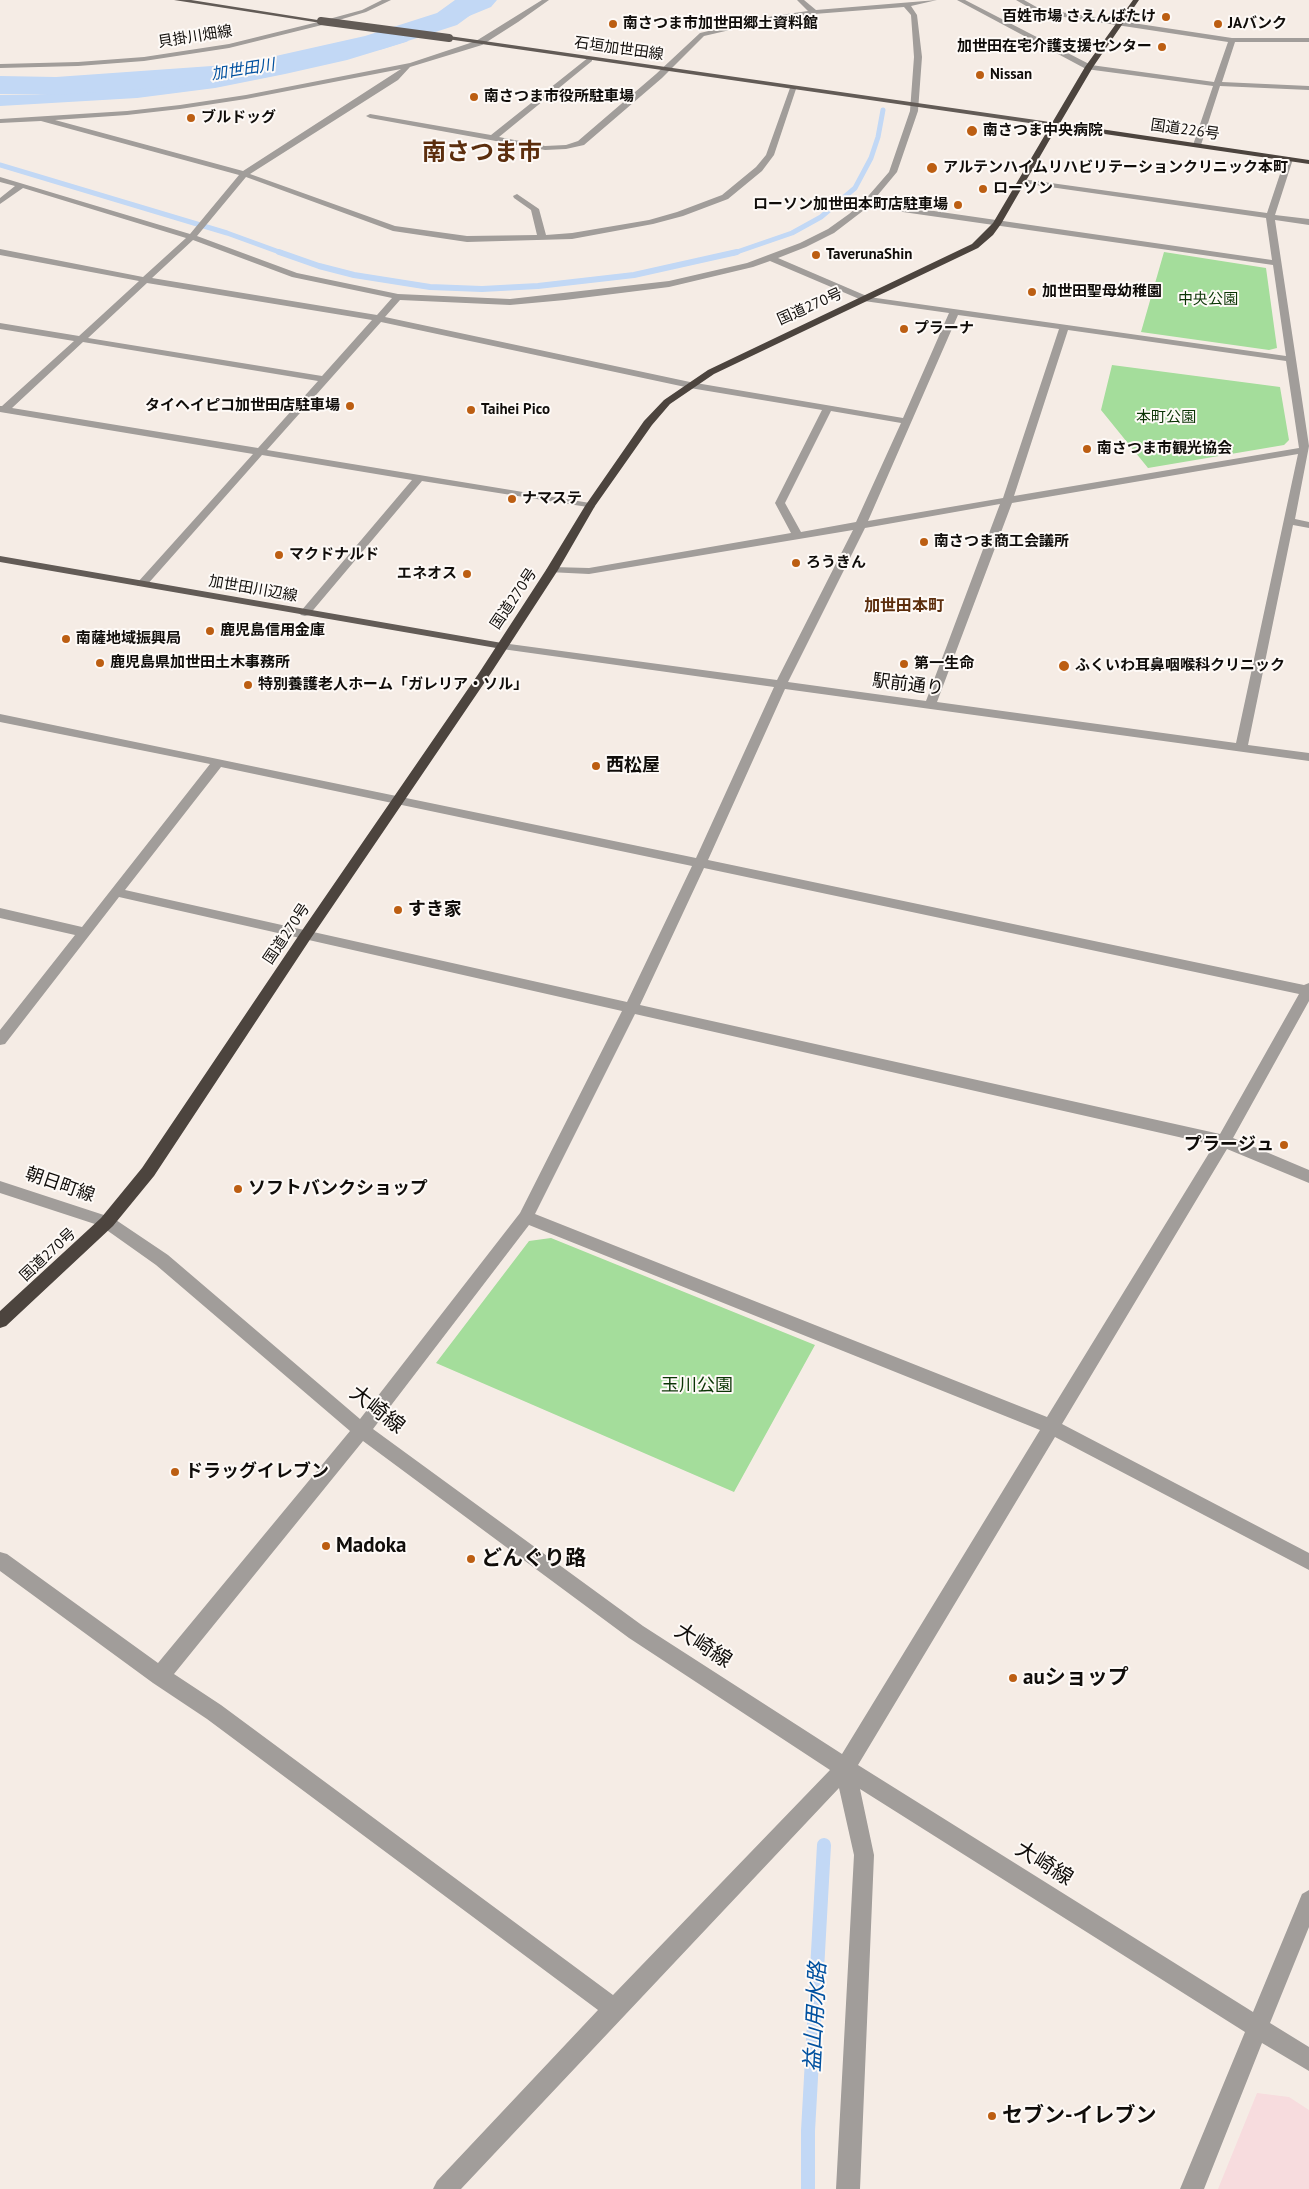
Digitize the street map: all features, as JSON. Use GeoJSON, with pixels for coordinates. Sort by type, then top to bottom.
{"type":"FeatureCollection","features":[{"type":"Feature","properties":{"kind":"highway","name":"国道270号"},"geometry":{"type":"LineString","coordinates":[[0,1321],[107,1222],[148,1172],[502,646],[552,570],[590,506],[648,424],[667,402],[711,372],[751,351],[867,299],[975,246],[990,233],[1057,125],[1089,67],[1136,0]]}},
{"type":"Feature","properties":{"kind":"highway","name":"国道226号"},"geometry":{"type":"LineString","coordinates":[[1057,125],[1309,162]]}},
{"type":"Feature","properties":{"kind":"main road","name":"石垣加世田線"},"geometry":{"type":"LineString","coordinates":[[178,0],[1057,125]]}},
{"type":"Feature","properties":{"kind":"main road","name":"加世田川辺線"},"geometry":{"type":"LineString","coordinates":[[0,559],[502,646]]}},
{"type":"Feature","properties":{"kind":"street","name":"貝掛川畑線"},"geometry":{"type":"LineString","coordinates":[[0,66],[78,64],[144,59],[229,46],[320,24],[364,11],[388,0]]}},
{"type":"Feature","properties":{"kind":"street"},"geometry":{"type":"LineString","coordinates":[[0,121],[127,113],[208,102],[345,79],[411,65],[479,43],[546,0]]}},
{"type":"Feature","properties":{"kind":"street"},"geometry":{"type":"LineString","coordinates":[[800,0],[814,12]]}},
{"type":"Feature","properties":{"kind":"street"},"geometry":{"type":"LineString","coordinates":[[370,116],[544,148],[581,144],[665,70],[702,34],[773,18],[814,12],[906,5],[934,0]]}},
{"type":"Feature","properties":{"kind":"street"},"geometry":{"type":"LineString","coordinates":[[960,0],[1089,67],[1216,84],[1309,88]]}},
{"type":"Feature","properties":{"kind":"street"},"geometry":{"type":"LineString","coordinates":[[1019,0],[1038,11],[1232,40],[1309,40]]}},
{"type":"Feature","properties":{"kind":"street"},"geometry":{"type":"LineString","coordinates":[[0,179],[194,235],[295,275],[398,297],[510,302],[669,284],[771,258],[803,246],[831,231],[866,204],[893,172],[906,140],[914,105],[918,57],[914,16],[906,5]]}},
{"type":"Feature","properties":{"kind":"street"},"geometry":{"type":"LineString","coordinates":[[1197,145],[1232,40]]}},
{"type":"Feature","properties":{"kind":"street"},"geometry":{"type":"LineString","coordinates":[[493,138],[589,59]]}},
{"type":"Feature","properties":{"kind":"street"},"geometry":{"type":"LineString","coordinates":[[2,409],[82,340],[194,235],[244,174],[395,78],[411,65]]}},
{"type":"Feature","properties":{"kind":"street"},"geometry":{"type":"LineString","coordinates":[[43,119],[244,174],[394,228],[467,239],[542,238],[572,236],[650,222],[680,214],[725,197],[759,169],[770,155],[794,88]]}},
{"type":"Feature","properties":{"kind":"street"},"geometry":{"type":"LineString","coordinates":[[1242,747],[1289,521],[1306,449],[1290,359],[1270,216],[1290,159]]}},
{"type":"Feature","properties":{"kind":"street"},"geometry":{"type":"LineString","coordinates":[[1022,181],[1309,222]]}},
{"type":"Feature","properties":{"kind":"street"},"geometry":{"type":"LineString","coordinates":[[0,202],[22,185]]}},
{"type":"Feature","properties":{"kind":"street"},"geometry":{"type":"LineString","coordinates":[[517,196],[535,209],[542,238]]}},
{"type":"Feature","properties":{"kind":"street"},"geometry":{"type":"LineString","coordinates":[[866,204],[1276,263]]}},
{"type":"Feature","properties":{"kind":"street"},"geometry":{"type":"LineString","coordinates":[[0,252],[146,280],[377,318],[690,385],[906,421]]}},
{"type":"Feature","properties":{"kind":"street"},"geometry":{"type":"LineString","coordinates":[[771,258],[867,299],[1290,359]]}},
{"type":"Feature","properties":{"kind":"street"},"geometry":{"type":"LineString","coordinates":[[142,584],[262,451],[377,318],[398,297]]}},
{"type":"Feature","properties":{"kind":"street"},"geometry":{"type":"LineString","coordinates":[[160,1676],[361,1430],[526,1217],[700,863],[780,686],[860,524],[955,311]]}},
{"type":"Feature","properties":{"kind":"street"},"geometry":{"type":"LineString","coordinates":[[0,326],[324,379]]}},
{"type":"Feature","properties":{"kind":"street"},"geometry":{"type":"LineString","coordinates":[[930,705],[1008,498],[1064,327]]}},
{"type":"Feature","properties":{"kind":"street"},"geometry":{"type":"LineString","coordinates":[[798,536],[780,503],[828,408]]}},
{"type":"Feature","properties":{"kind":"street"},"geometry":{"type":"LineString","coordinates":[[2,409],[590,506]]}},
{"type":"Feature","properties":{"kind":"street"},"geometry":{"type":"LineString","coordinates":[[552,570],[589,570],[1306,449]]}},
{"type":"Feature","properties":{"kind":"street"},"geometry":{"type":"LineString","coordinates":[[305,613],[420,478]]}},
{"type":"Feature","properties":{"kind":"street"},"geometry":{"type":"LineString","coordinates":[[1289,521],[1309,525]]}},
{"type":"Feature","properties":{"kind":"street","name":"駅前通り"},"geometry":{"type":"LineString","coordinates":[[502,646],[780,686],[1309,757]]}},
{"type":"Feature","properties":{"kind":"street"},"geometry":{"type":"LineString","coordinates":[[0,718],[1308,990],[1224,1141],[845,1768],[445,2189]]}},
{"type":"Feature","properties":{"kind":"street"},"geometry":{"type":"LineString","coordinates":[[0,1040],[218,762]]}},
{"type":"Feature","properties":{"kind":"street"},"geometry":{"type":"LineString","coordinates":[[116,892],[1224,1141],[1309,1177]]}},
{"type":"Feature","properties":{"kind":"street"},"geometry":{"type":"LineString","coordinates":[[0,913],[85,932]]}},
{"type":"Feature","properties":{"kind":"street","name":"朝日町線"},"geometry":{"type":"LineString","coordinates":[[0,1186],[107,1222]]}},
{"type":"Feature","properties":{"kind":"street"},"geometry":{"type":"LineString","coordinates":[[526,1217],[1052,1427],[1309,1562]]}},
{"type":"Feature","properties":{"kind":"street","name":"大崎線"},"geometry":{"type":"LineString","coordinates":[[107,1222],[162,1260],[361,1430],[636,1632],[845,1768],[1309,2060]]}},
{"type":"Feature","properties":{"kind":"street"},"geometry":{"type":"LineString","coordinates":[[0,1560],[160,1676],[214,1712],[614,2009]]}},
{"type":"Feature","properties":{"kind":"street"},"geometry":{"type":"LineString","coordinates":[[845,1768],[864,1856],[848,2189]]}},
{"type":"Feature","properties":{"kind":"street"},"geometry":{"type":"LineString","coordinates":[[1192,2189],[1309,1901]]}},
{"type":"Feature","properties":{"kind":"shaded area"},"geometry":{"type":"Polygon","coordinates":[[[1257,2093],[1289,2097],[1309,2110],[1309,2189],[1218,2189],[1257,2093]]]}},
{"type":"Feature","properties":{"kind":"green space","name":"中央公園"},"geometry":{"type":"Polygon","coordinates":[[[1164,252],[1266,268],[1277,348],[1269,350],[1141,332],[1164,252]]]}},
{"type":"Feature","properties":{"kind":"green space","name":"本町公園"},"geometry":{"type":"Polygon","coordinates":[[[1112,365],[1280,387],[1289,440],[1284,445],[1148,468],[1101,410],[1112,365]]]}},
{"type":"Feature","properties":{"kind":"green space","name":"玉川公園"},"geometry":{"type":"Polygon","coordinates":[[[551,1238],[815,1345],[734,1492],[436,1363],[529,1241],[551,1238]]]}},
{"type":"Feature","properties":{"kind":"water"},"geometry":{"type":"Polygon","coordinates":[[[461,0],[497,0],[491,7],[406,42],[347,60],[285,74],[215,88],[137,98],[0,106],[0,95],[35,95],[195,83],[316,57],[375,41],[438,17],[461,0]]]}},
{"type":"Feature","properties":{"kind":"pier"},"geometry":{"type":"Polygon","coordinates":[[[408,25],[443,30],[414,42],[378,37],[408,25]]]}},
{"type":"Feature","properties":{"kind":"waterway","name":"加世田川"},"geometry":{"type":"LineString","coordinates":[[0,85],[56,86],[240,73],[373,43],[447,19],[473,0]]}},
{"type":"Feature","properties":{"kind":"waterway"},"geometry":{"type":"LineString","coordinates":[[737,252],[792,233],[821,217],[855,188],[871,158],[878,137],[883,110]]}},
{"type":"Feature","properties":{"kind":"waterway"},"geometry":{"type":"LineString","coordinates":[[0,165],[227,233],[282,253]]}},
{"type":"Feature","properties":{"kind":"waterway"},"geometry":{"type":"LineString","coordinates":[[279,252],[319,266],[354,275],[430,287],[482,289],[538,286],[634,275],[737,252]]}},
{"type":"Feature","properties":{"kind":"waterway","name":"益山用水路"},"geometry":{"type":"LineString","coordinates":[[808,2189],[808,2131],[824,1845]]}},
{"type":"Feature","properties":{"kind":"place","name":"百姓市場 さえんばたけ"},"geometry":{"type":"Point","coordinates":[1166,17]}},
{"type":"Feature","properties":{"kind":"place","name":"南さつま市加世田郷土資料館"},"geometry":{"type":"Point","coordinates":[613,24]}},
{"type":"Feature","properties":{"kind":"place","name":"JAバンク"},"geometry":{"type":"Point","coordinates":[1218,24]}},
{"type":"Feature","properties":{"kind":"place","name":"加世田在宅介護支援センター"},"geometry":{"type":"Point","coordinates":[1162,47]}},
{"type":"Feature","properties":{"kind":"place","name":"Nissan"},"geometry":{"type":"Point","coordinates":[980,75]}},
{"type":"Feature","properties":{"kind":"place","name":"南さつま市役所駐車場"},"geometry":{"type":"Point","coordinates":[474,97]}},
{"type":"Feature","properties":{"kind":"place","name":"ブルドッグ"},"geometry":{"type":"Point","coordinates":[191,118]}},
{"type":"Feature","properties":{"kind":"place","name":"南さつま中央病院"},"geometry":{"type":"Point","coordinates":[972,131]}},
{"type":"Feature","properties":{"kind":"place","name":"アルテンハイムリハビリテーションクリニック本町"},"geometry":{"type":"Point","coordinates":[932,168]}},
{"type":"Feature","properties":{"kind":"place","name":"ローソン"},"geometry":{"type":"Point","coordinates":[983,189]}},
{"type":"Feature","properties":{"kind":"place","name":"ローソン加世田本町店駐車場"},"geometry":{"type":"Point","coordinates":[958,205]}},
{"type":"Feature","properties":{"kind":"place","name":"TaverunaShin"},"geometry":{"type":"Point","coordinates":[816,255]}},
{"type":"Feature","properties":{"kind":"place","name":"加世田聖母幼稚園"},"geometry":{"type":"Point","coordinates":[1032,292]}},
{"type":"Feature","properties":{"kind":"place","name":"プラーナ"},"geometry":{"type":"Point","coordinates":[904,329]}},
{"type":"Feature","properties":{"kind":"place","name":"タイヘイピコ加世田店駐車場"},"geometry":{"type":"Point","coordinates":[350,406]}},
{"type":"Feature","properties":{"kind":"place","name":"Taihei Pico"},"geometry":{"type":"Point","coordinates":[471,410]}},
{"type":"Feature","properties":{"kind":"place","name":"南さつま市観光協会"},"geometry":{"type":"Point","coordinates":[1087,449]}},
{"type":"Feature","properties":{"kind":"place","name":"ナマステ"},"geometry":{"type":"Point","coordinates":[512,499]}},
{"type":"Feature","properties":{"kind":"place","name":"南さつま商工会議所"},"geometry":{"type":"Point","coordinates":[924,542]}},
{"type":"Feature","properties":{"kind":"place","name":"マクドナルド"},"geometry":{"type":"Point","coordinates":[279,555]}},
{"type":"Feature","properties":{"kind":"place","name":"ろうきん"},"geometry":{"type":"Point","coordinates":[796,563]}},
{"type":"Feature","properties":{"kind":"place","name":"エネオス"},"geometry":{"type":"Point","coordinates":[467,574]}},
{"type":"Feature","properties":{"kind":"place","name":"鹿児島信用金庫"},"geometry":{"type":"Point","coordinates":[210,631]}},
{"type":"Feature","properties":{"kind":"place","name":"南薩地域振興局"},"geometry":{"type":"Point","coordinates":[66,639]}},
{"type":"Feature","properties":{"kind":"place","name":"鹿児島県加世田土木事務所"},"geometry":{"type":"Point","coordinates":[100,663]}},
{"type":"Feature","properties":{"kind":"place","name":"第一生命"},"geometry":{"type":"Point","coordinates":[904,664]}},
{"type":"Feature","properties":{"kind":"place","name":"ふくいわ耳鼻咽喉科クリニック"},"geometry":{"type":"Point","coordinates":[1064,666]}},
{"type":"Feature","properties":{"kind":"place","name":"特別養護老人ホーム「ガレリア・ソル」"},"geometry":{"type":"Point","coordinates":[248,685]}},
{"type":"Feature","properties":{"kind":"place","name":"西松屋"},"geometry":{"type":"Point","coordinates":[596,766]}},
{"type":"Feature","properties":{"kind":"place","name":"すき家"},"geometry":{"type":"Point","coordinates":[398,910]}},
{"type":"Feature","properties":{"kind":"place","name":"プラージュ"},"geometry":{"type":"Point","coordinates":[1284,1145]}},
{"type":"Feature","properties":{"kind":"place","name":"ソフトバンクショップ"},"geometry":{"type":"Point","coordinates":[238,1189]}},
{"type":"Feature","properties":{"kind":"place","name":"ドラッグイレブン"},"geometry":{"type":"Point","coordinates":[175,1472]}},
{"type":"Feature","properties":{"kind":"place","name":"Madoka"},"geometry":{"type":"Point","coordinates":[326,1546]}},
{"type":"Feature","properties":{"kind":"place","name":"どんぐり路"},"geometry":{"type":"Point","coordinates":[471,1559]}},
{"type":"Feature","properties":{"kind":"place","name":"auショップ"},"geometry":{"type":"Point","coordinates":[1013,1678]}},
{"type":"Feature","properties":{"kind":"place","name":"セブン-イレブン"},"geometry":{"type":"Point","coordinates":[992,2116]}},
{"type":"Feature","properties":{"kind":"district","name":"南さつま市"},"geometry":{"type":"Point","coordinates":[482,153]}},
{"type":"Feature","properties":{"kind":"district","name":"加世田本町"},"geometry":{"type":"Point","coordinates":[904,606]}}]}
